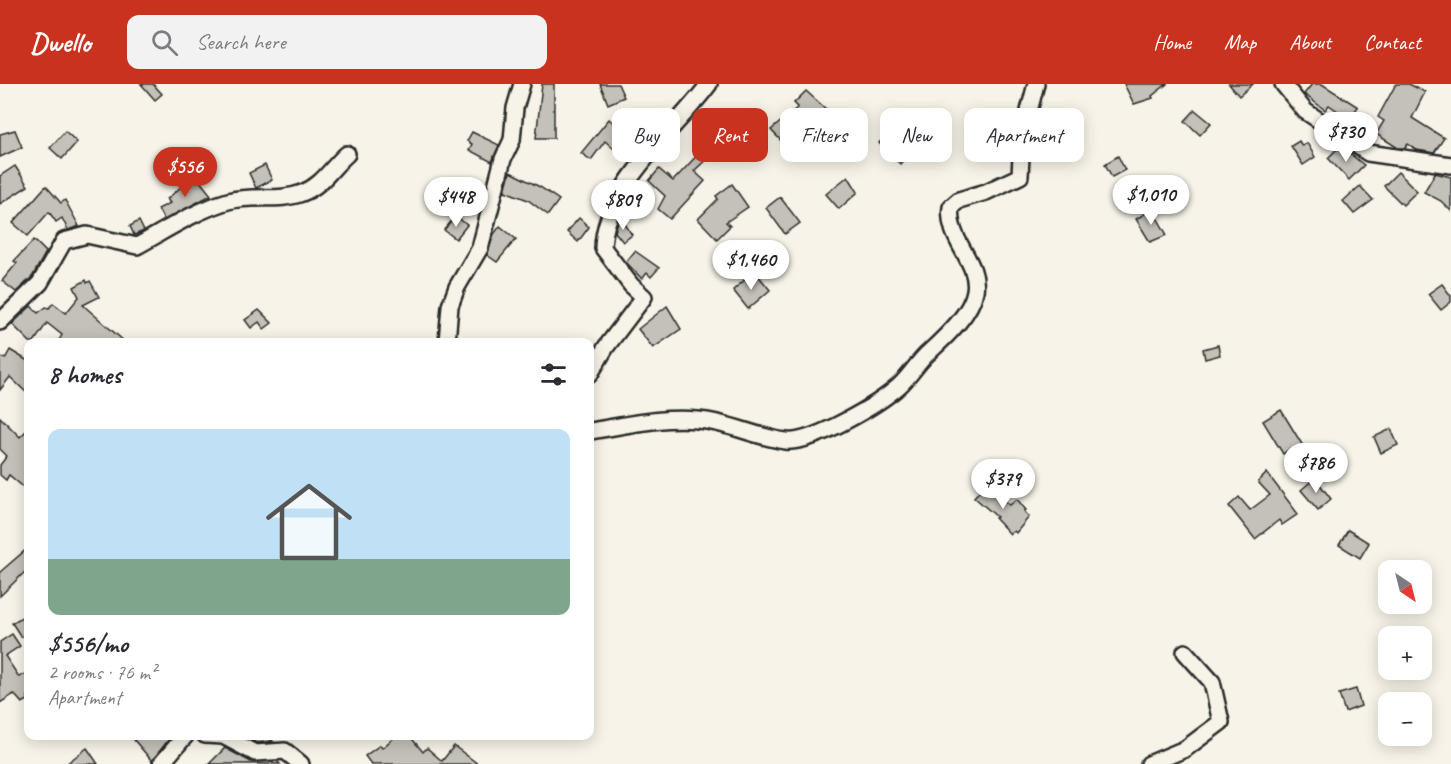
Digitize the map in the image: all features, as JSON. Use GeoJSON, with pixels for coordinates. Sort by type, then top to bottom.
{"type":"FeatureCollection","features":[{"type":"Feature","properties":{"kind":"street"},"geometry":{"type":"LineString","coordinates":[[447,338],[450,306],[457,287],[480,248],[503,159],[512,140],[515,108],[522,84]]}},
{"type":"Feature","properties":{"kind":"street"},"geometry":{"type":"LineString","coordinates":[[594,367],[606,347],[644,297],[625,278],[603,248],[609,217],[639,166],[709,84]]}},
{"type":"Feature","properties":{"kind":"street"},"geometry":{"type":"LineString","coordinates":[[594,430],[660,418],[700,420],[756,436],[790,441],[824,431],[854,417],[899,386],[951,333],[975,295],[977,275],[954,236],[950,218],[951,207],[959,200],[986,192],[1020,176],[1022,138],[1036,84]]}},
{"type":"Feature","properties":{"kind":"street"},"geometry":{"type":"LineString","coordinates":[[1283,84],[1305,111],[1368,153],[1451,165]]}},
{"type":"Feature","properties":{"kind":"street"},"geometry":{"type":"LineString","coordinates":[[0,322],[40,283],[63,241],[87,235],[136,246],[186,218],[227,202],[259,195],[280,198],[304,193],[327,178],[337,163],[347,154]]}},
{"type":"Feature","properties":{"kind":"street"},"geometry":{"type":"LineString","coordinates":[[1149,764],[1185,749],[1221,722],[1212,682],[1185,652]]}},
{"type":"Feature","properties":{"kind":"street"},"geometry":{"type":"LineString","coordinates":[[161,764],[182,740]]}},
{"type":"Feature","properties":{"kind":"street"},"geometry":{"type":"LineString","coordinates":[[231,740],[255,753],[285,752],[301,764]]}},
{"type":"Feature","properties":{"kind":"building"},"geometry":{"type":"Polygon","coordinates":[[[141,84],[153,84],[162,94],[155,100],[141,84]]]}},
{"type":"Feature","properties":{"kind":"building"},"geometry":{"type":"Polygon","coordinates":[[[542,84],[554,84],[554,138],[536,138],[542,84]]]}},
{"type":"Feature","properties":{"kind":"building"},"geometry":{"type":"Polygon","coordinates":[[[600,84],[618,84],[624,97],[608,104],[600,84]]]}},
{"type":"Feature","properties":{"kind":"building"},"geometry":{"type":"Polygon","coordinates":[[[1124,84],[1167,84],[1152,96],[1153,98],[1134,104],[1124,84]]]}},
{"type":"Feature","properties":{"kind":"building"},"geometry":{"type":"Polygon","coordinates":[[[1229,84],[1253,84],[1239,96],[1229,84]]]}},
{"type":"Feature","properties":{"kind":"building"},"geometry":{"type":"Polygon","coordinates":[[[1312,84],[1322,84],[1358,107],[1349,119],[1329,105],[1325,110],[1304,94],[1312,84]]]}},
{"type":"Feature","properties":{"kind":"building"},"geometry":{"type":"Polygon","coordinates":[[[1396,84],[1409,84],[1425,92],[1412,118],[1444,138],[1434,153],[1417,150],[1408,144],[1405,148],[1398,148],[1376,134],[1384,121],[1378,117],[1396,84]]]}},
{"type":"Feature","properties":{"kind":"building"},"geometry":{"type":"Polygon","coordinates":[[[806,91],[825,108],[797,108],[794,103],[806,91]]]}},
{"type":"Feature","properties":{"kind":"building"},"geometry":{"type":"Polygon","coordinates":[[[1195,110],[1211,123],[1200,135],[1185,121],[1195,110]]]}},
{"type":"Feature","properties":{"kind":"building"},"geometry":{"type":"Polygon","coordinates":[[[609,119],[612,122],[612,147],[605,141],[591,160],[581,153],[609,119]]]}},
{"type":"Feature","properties":{"kind":"building"},"geometry":{"type":"Polygon","coordinates":[[[780,122],[780,140],[771,130],[780,122]]]}},
{"type":"Feature","properties":{"kind":"building"},"geometry":{"type":"Polygon","coordinates":[[[15,130],[22,147],[0,157],[0,134],[15,130]]]}},
{"type":"Feature","properties":{"kind":"building"},"geometry":{"type":"Polygon","coordinates":[[[65,131],[77,142],[62,159],[50,148],[65,131]]]}},
{"type":"Feature","properties":{"kind":"building"},"geometry":{"type":"Polygon","coordinates":[[[472,132],[499,145],[492,162],[469,150],[472,144],[467,141],[472,132]]]}},
{"type":"Feature","properties":{"kind":"building"},"geometry":{"type":"Polygon","coordinates":[[[1299,141],[1302,146],[1307,143],[1315,157],[1303,165],[1291,146],[1299,141]]]}},
{"type":"Feature","properties":{"kind":"building"},"geometry":{"type":"Polygon","coordinates":[[[1340,146],[1364,165],[1349,180],[1328,158],[1340,146]]]}},
{"type":"Feature","properties":{"kind":"building"},"geometry":{"type":"Polygon","coordinates":[[[1118,156],[1125,170],[1112,177],[1105,164],[1118,156]]]}},
{"type":"Feature","properties":{"kind":"building"},"geometry":{"type":"Polygon","coordinates":[[[692,161],[704,162],[694,171],[705,181],[670,219],[658,209],[665,196],[649,181],[659,169],[673,181],[692,161]]]}},
{"type":"Feature","properties":{"kind":"building"},"geometry":{"type":"Polygon","coordinates":[[[265,165],[272,180],[256,188],[249,173],[265,165]]]}},
{"type":"Feature","properties":{"kind":"building"},"geometry":{"type":"Polygon","coordinates":[[[15,166],[28,186],[0,204],[0,176],[15,166]]]}},
{"type":"Feature","properties":{"kind":"building"},"geometry":{"type":"Polygon","coordinates":[[[510,172],[540,187],[559,200],[548,215],[528,200],[505,191],[510,172]]]}},
{"type":"Feature","properties":{"kind":"building"},"geometry":{"type":"Polygon","coordinates":[[[1398,172],[1417,191],[1403,205],[1384,186],[1398,172]]]}},
{"type":"Feature","properties":{"kind":"building"},"geometry":{"type":"Polygon","coordinates":[[[1435,173],[1451,177],[1451,211],[1441,201],[1424,192],[1435,173]]]}},
{"type":"Feature","properties":{"kind":"building"},"geometry":{"type":"Polygon","coordinates":[[[195,175],[211,195],[164,220],[158,209],[170,203],[167,199],[195,175]]]}},
{"type":"Feature","properties":{"kind":"building"},"geometry":{"type":"Polygon","coordinates":[[[848,176],[858,192],[839,209],[826,194],[848,176]]]}},
{"type":"Feature","properties":{"kind":"building"},"geometry":{"type":"Polygon","coordinates":[[[732,184],[748,207],[726,222],[730,226],[717,239],[698,219],[718,199],[716,196],[732,184]]]}},
{"type":"Feature","properties":{"kind":"building"},"geometry":{"type":"Polygon","coordinates":[[[46,186],[61,203],[65,200],[79,226],[68,230],[62,218],[56,222],[49,212],[28,236],[13,223],[46,186]]]}},
{"type":"Feature","properties":{"kind":"building"},"geometry":{"type":"Polygon","coordinates":[[[1360,186],[1373,200],[1354,214],[1343,201],[1360,186]]]}},
{"type":"Feature","properties":{"kind":"building"},"geometry":{"type":"Polygon","coordinates":[[[780,197],[800,223],[785,234],[766,208],[780,197]]]}},
{"type":"Feature","properties":{"kind":"building"},"geometry":{"type":"Polygon","coordinates":[[[1152,209],[1167,235],[1150,242],[1136,219],[1152,209]]]}},
{"type":"Feature","properties":{"kind":"building"},"geometry":{"type":"Polygon","coordinates":[[[456,216],[467,225],[456,239],[444,230],[456,216]]]}},
{"type":"Feature","properties":{"kind":"building"},"geometry":{"type":"Polygon","coordinates":[[[579,218],[589,227],[578,242],[567,232],[579,218]]]}},
{"type":"Feature","properties":{"kind":"building"},"geometry":{"type":"Polygon","coordinates":[[[622,219],[632,235],[623,242],[615,232],[618,222],[622,219]]]}},
{"type":"Feature","properties":{"kind":"building"},"geometry":{"type":"Polygon","coordinates":[[[139,221],[144,231],[134,235],[130,226],[139,221]]]}},
{"type":"Feature","properties":{"kind":"building"},"geometry":{"type":"Polygon","coordinates":[[[500,226],[516,239],[497,262],[487,255],[494,234],[500,226]]]}},
{"type":"Feature","properties":{"kind":"building"},"geometry":{"type":"Polygon","coordinates":[[[34,240],[46,252],[32,277],[16,292],[2,281],[17,263],[14,261],[34,240]]]}},
{"type":"Feature","properties":{"kind":"building"},"geometry":{"type":"Polygon","coordinates":[[[635,251],[659,268],[651,277],[647,273],[642,279],[626,262],[635,251]]]}},
{"type":"Feature","properties":{"kind":"building"},"geometry":{"type":"Polygon","coordinates":[[[757,274],[770,290],[748,309],[733,290],[748,277],[751,280],[757,274]]]}},
{"type":"Feature","properties":{"kind":"building"},"geometry":{"type":"Polygon","coordinates":[[[86,280],[87,283],[90,281],[99,297],[83,305],[120,338],[60,338],[62,335],[47,323],[37,338],[26,338],[12,324],[31,306],[38,313],[46,307],[49,308],[53,303],[66,313],[79,297],[74,287],[86,280]]]}},
{"type":"Feature","properties":{"kind":"building"},"geometry":{"type":"Polygon","coordinates":[[[1442,284],[1451,296],[1451,302],[1441,310],[1428,294],[1442,284]]]}},
{"type":"Feature","properties":{"kind":"building"},"geometry":{"type":"Polygon","coordinates":[[[667,306],[681,329],[653,348],[638,329],[667,306]]]}},
{"type":"Feature","properties":{"kind":"building"},"geometry":{"type":"Polygon","coordinates":[[[259,310],[272,323],[264,329],[259,322],[251,328],[245,320],[259,310]]]}},
{"type":"Feature","properties":{"kind":"building"},"geometry":{"type":"Polygon","coordinates":[[[1218,345],[1220,355],[1205,359],[1203,349],[1218,345]]]}},
{"type":"Feature","properties":{"kind":"building"},"geometry":{"type":"Polygon","coordinates":[[[10,350],[24,359],[24,390],[10,377],[0,390],[0,356],[5,359],[10,350]]]}},
{"type":"Feature","properties":{"kind":"building"},"geometry":{"type":"Polygon","coordinates":[[[1281,410],[1303,446],[1283,454],[1263,421],[1281,410]]]}},
{"type":"Feature","properties":{"kind":"building"},"geometry":{"type":"Polygon","coordinates":[[[0,417],[20,437],[24,433],[24,488],[9,475],[6,480],[0,475],[0,465],[7,456],[0,449],[0,417]]]}},
{"type":"Feature","properties":{"kind":"building"},"geometry":{"type":"Polygon","coordinates":[[[1391,429],[1398,445],[1381,453],[1374,437],[1391,429]]]}},
{"type":"Feature","properties":{"kind":"building"},"geometry":{"type":"Polygon","coordinates":[[[1267,473],[1298,514],[1282,525],[1279,520],[1255,539],[1229,506],[1239,497],[1250,510],[1270,495],[1258,482],[1267,473]]]}},
{"type":"Feature","properties":{"kind":"building"},"geometry":{"type":"Polygon","coordinates":[[[1315,478],[1331,499],[1318,510],[1301,490],[1315,478]]]}},
{"type":"Feature","properties":{"kind":"building"},"geometry":{"type":"Polygon","coordinates":[[[986,484],[1010,505],[1017,499],[1026,510],[1024,511],[1029,517],[1016,533],[1014,531],[1010,534],[995,518],[997,517],[974,497],[986,484]]]}},
{"type":"Feature","properties":{"kind":"building"},"geometry":{"type":"Polygon","coordinates":[[[1348,530],[1369,543],[1360,558],[1339,545],[1348,530]]]}},
{"type":"Feature","properties":{"kind":"building"},"geometry":{"type":"Polygon","coordinates":[[[24,551],[24,573],[0,596],[0,572],[24,551]]]}},
{"type":"Feature","properties":{"kind":"building"},"geometry":{"type":"Polygon","coordinates":[[[24,616],[24,635],[21,637],[12,623],[24,616]]]}},
{"type":"Feature","properties":{"kind":"building"},"geometry":{"type":"Polygon","coordinates":[[[12,634],[20,646],[5,656],[19,677],[24,674],[24,702],[22,703],[14,694],[0,703],[0,642],[12,634]]]}},
{"type":"Feature","properties":{"kind":"building"},"geometry":{"type":"Polygon","coordinates":[[[1356,689],[1361,706],[1345,712],[1339,694],[1356,689]]]}},
{"type":"Feature","properties":{"kind":"building"},"geometry":{"type":"Polygon","coordinates":[[[134,740],[168,740],[152,761],[134,740]]]}},
{"type":"Feature","properties":{"kind":"building"},"geometry":{"type":"Polygon","coordinates":[[[251,740],[273,741],[257,743],[251,740]]]}},
{"type":"Feature","properties":{"kind":"building"},"geometry":{"type":"Polygon","coordinates":[[[391,740],[413,740],[423,752],[427,748],[442,761],[454,746],[478,764],[371,764],[365,756],[380,745],[382,748],[391,740]]]}},
{"type":"Feature","properties":{"kind":"building"},"geometry":{"type":"Polygon","coordinates":[[[87,748],[98,764],[66,764],[87,748]]]}},
{"type":"Feature","properties":{"kind":"building"},"geometry":{"type":"Polygon","coordinates":[[[225,748],[251,762],[277,761],[280,764],[209,764],[225,748]]]}}]}
